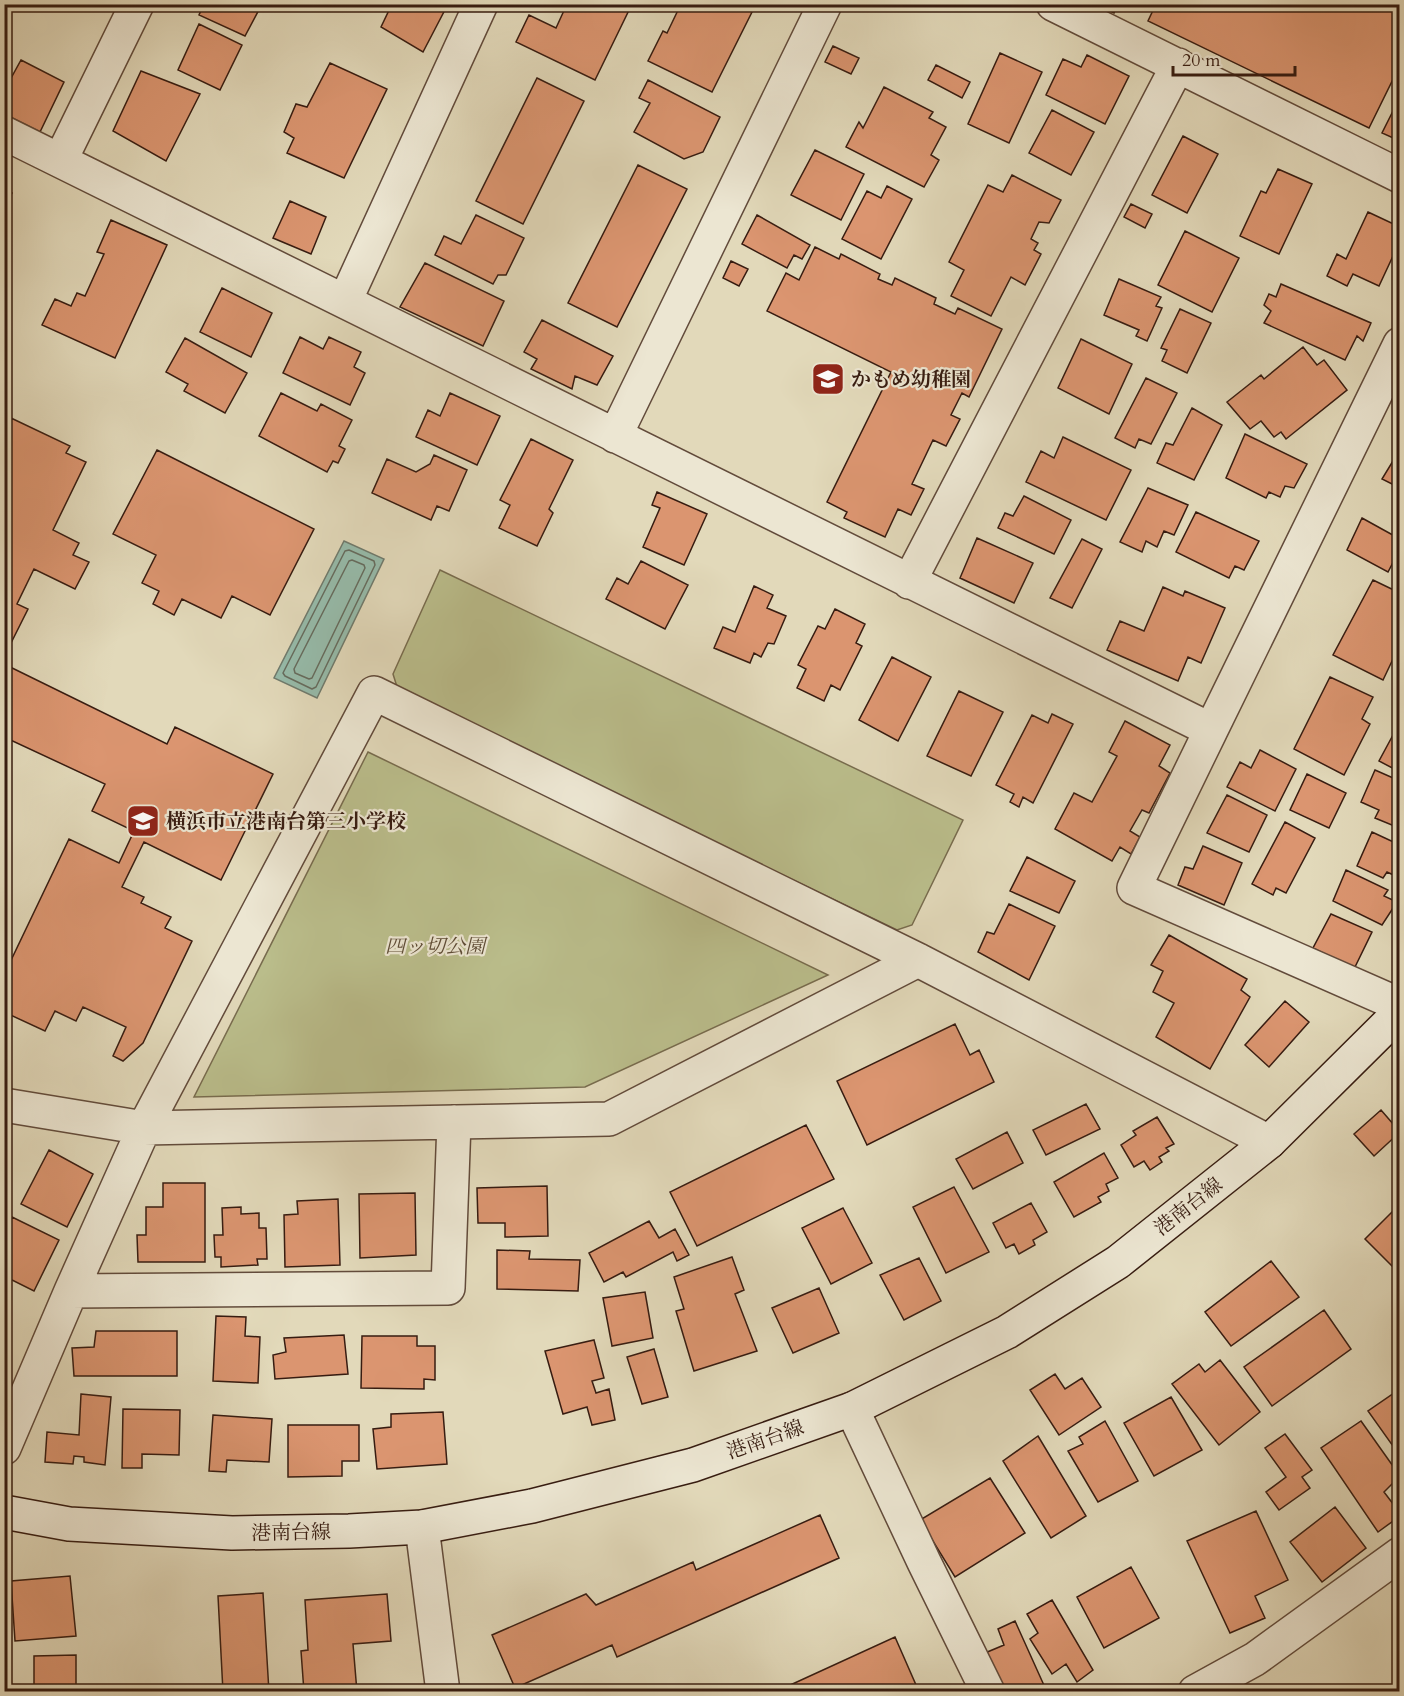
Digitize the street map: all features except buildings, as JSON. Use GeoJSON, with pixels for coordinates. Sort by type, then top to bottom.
{"type":"FeatureCollection","features":[{"type":"Feature","properties":{"kind":"street"},"geometry":{"type":"LineString","coordinates":[[61,159],[136,4]]}},
{"type":"Feature","properties":{"kind":"street"},"geometry":{"type":"LineString","coordinates":[[345,301],[481,4]]}},
{"type":"Feature","properties":{"kind":"street"},"geometry":{"type":"LineString","coordinates":[[615,436],[825,4]]}},
{"type":"Feature","properties":{"kind":"street"},"geometry":{"type":"LineString","coordinates":[[1053,4],[1400,176]]}},
{"type":"Feature","properties":{"kind":"street"},"geometry":{"type":"LineString","coordinates":[[909,582],[1178,65]]}},
{"type":"Feature","properties":{"kind":"street"},"geometry":{"type":"LineString","coordinates":[[4,133],[61,159],[1211,730]]}},
{"type":"Feature","properties":{"kind":"street"},"geometry":{"type":"LineString","coordinates":[[1400,344],[1134,888],[1400,1005]]}},
{"type":"Feature","properties":{"kind":"street"},"geometry":{"type":"LineString","coordinates":[[4,1448],[144,1128],[374,693],[918,960],[1269,1142]]}},
{"type":"Feature","properties":{"kind":"street"},"geometry":{"type":"LineString","coordinates":[[4,1105],[144,1128],[609,1119],[918,960]]}},
{"type":"Feature","properties":{"kind":"street","name":"港南台線"},"geometry":{"type":"LineString","coordinates":[[4,1512],[69,1524],[232,1533],[422,1527],[532,1506],[693,1465],[852,1409],[1008,1332],[1118,1262],[1269,1142],[1400,1012]]}},
{"type":"Feature","properties":{"kind":"street"},"geometry":{"type":"LineString","coordinates":[[71,1291],[448,1288],[454,1122]]}},
{"type":"Feature","properties":{"kind":"street"},"geometry":{"type":"LineString","coordinates":[[852,1409],[988,1692]]}},
{"type":"Feature","properties":{"kind":"street"},"geometry":{"type":"LineString","coordinates":[[422,1527],[443,1692]]}},
{"type":"Feature","properties":{"kind":"street"},"geometry":{"type":"LineString","coordinates":[[1195,1692],[1255,1659],[1395,1563]]}},
{"type":"Feature","properties":{"kind":"green space"},"geometry":{"type":"Polygon","coordinates":[[[440,570],[963,820],[912,925],[897,930],[398,690],[393,674],[440,570]]]}},
{"type":"Feature","properties":{"kind":"green space","name":"四ッ切公園"},"geometry":{"type":"Polygon","coordinates":[[[368,752],[828,975],[585,1087],[194,1097],[368,752]]]}},
{"type":"Feature","properties":{"kind":"water"},"geometry":{"type":"Polygon","coordinates":[[[344,541],[384,559],[317,698],[274,678],[344,541]]]}},
{"type":"Feature","properties":{"kind":"place","name":"かもめ幼稚園"},"geometry":{"type":"Point","coordinates":[828,379]}},
{"type":"Feature","properties":{"kind":"place","name":"横浜市立港南台第三小学校"},"geometry":{"type":"Point","coordinates":[143,821]}}]}
